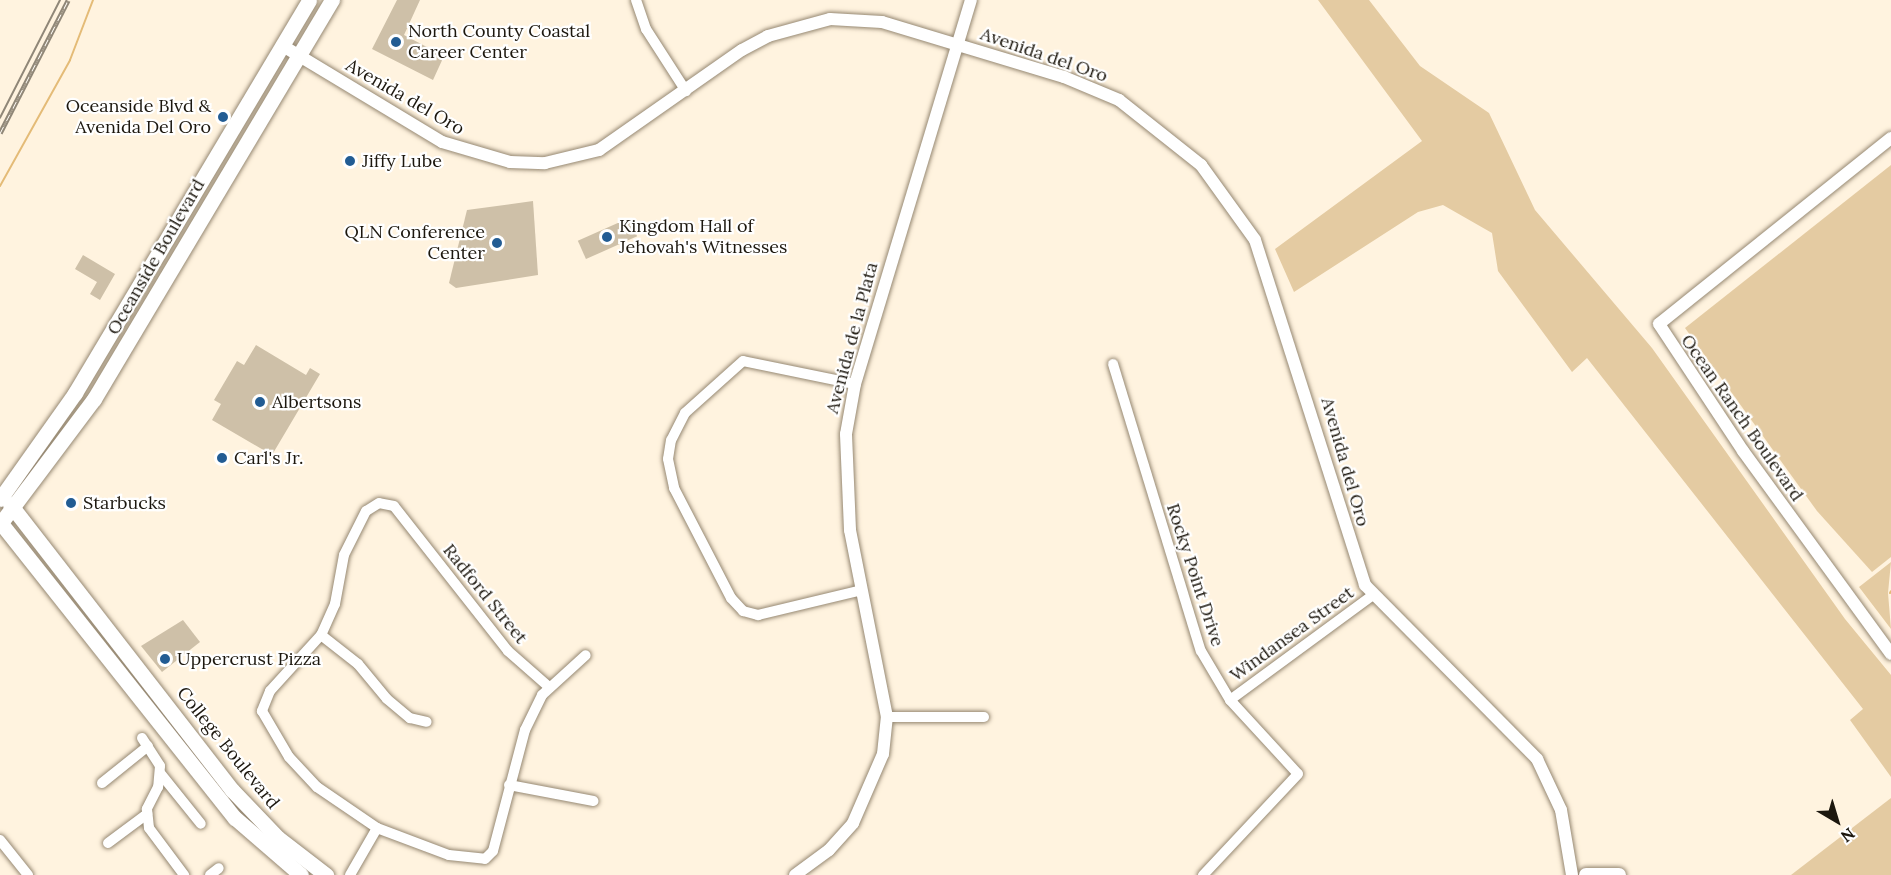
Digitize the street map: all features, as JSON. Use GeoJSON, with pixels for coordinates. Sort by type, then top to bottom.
{"type":"FeatureCollection","features":[{"type":"Feature","properties":{"kind":"main road","name":"Oceanside Boulevard"},"geometry":{"type":"LineString","coordinates":[[1,495],[75,393],[309,0]]}},
{"type":"Feature","properties":{"kind":"main road","name":"Oceanside Boulevard"},"geometry":{"type":"LineString","coordinates":[[0,523],[14,509],[113,367],[332,0]]}},
{"type":"Feature","properties":{"kind":"main road"},"geometry":{"type":"LineString","coordinates":[[164,282],[163,268],[192,214],[201,179]]}},
{"type":"Feature","properties":{"kind":"main road"},"geometry":{"type":"LineString","coordinates":[[113,367],[117,343],[153,282],[148,269]]}},
{"type":"Feature","properties":{"kind":"main road","name":"College Boulevard"},"geometry":{"type":"LineString","coordinates":[[1,495],[227,783],[278,838],[326,875]]}},
{"type":"Feature","properties":{"kind":"main road","name":"College Boulevard"},"geometry":{"type":"LineString","coordinates":[[0,523],[235,818],[295,871],[310,875]]}},
{"type":"Feature","properties":{"kind":"main road"},"geometry":{"type":"LineString","coordinates":[[102,652],[121,661],[145,690],[157,692]]}},
{"type":"Feature","properties":{"kind":"main road"},"geometry":{"type":"LineString","coordinates":[[150,713],[164,716],[227,783]]}},
{"type":"Feature","properties":{"kind":"main road"},"geometry":{"type":"LineString","coordinates":[[1586,875],[1619,875]]}},
{"type":"Feature","properties":{"kind":"street"},"geometry":{"type":"LineString","coordinates":[[636,0],[646,29],[686,91]]}},
{"type":"Feature","properties":{"kind":"street","name":"Avenida de la Plata"},"geometry":{"type":"LineString","coordinates":[[795,875],[829,850],[853,823],[875,780],[887,717],[862,590],[845,486],[855,384],[955,44],[971,0]]}},
{"type":"Feature","properties":{"kind":"street","name":"Avenida del Oro"},"geometry":{"type":"LineString","coordinates":[[283,46],[442,142],[510,162],[544,163],[599,150],[742,50],[812,22],[866,20],[1064,77],[1119,100],[1164,131],[1214,183],[1255,240],[1271,278],[1353,556],[1373,595],[1537,759],[1561,810],[1572,875]]}},
{"type":"Feature","properties":{"kind":"street","name":"Ocean Ranch Boulevard"},"geometry":{"type":"LineString","coordinates":[[1891,138],[1659,324],[1743,451],[1891,654]]}},
{"type":"Feature","properties":{"kind":"street"},"geometry":{"type":"LineString","coordinates":[[855,384],[743,361],[686,413],[671,440],[668,459],[674,488],[731,598],[743,611],[758,615],[862,590]]}},
{"type":"Feature","properties":{"kind":"street","name":"Rocky Point Drive"},"geometry":{"type":"LineString","coordinates":[[1113,364],[1190,622],[1230,700],[1298,774],[1203,875]]}},
{"type":"Feature","properties":{"kind":"street","name":"Radford Street"},"geometry":{"type":"LineString","coordinates":[[321,635],[335,604],[344,555],[366,511],[387,503],[401,515],[508,651],[549,687]]}},
{"type":"Feature","properties":{"kind":"street","name":"Windansea Street"},"geometry":{"type":"LineString","coordinates":[[1230,700],[1373,595]]}},
{"type":"Feature","properties":{"kind":"street"},"geometry":{"type":"LineString","coordinates":[[427,722],[410,718],[387,699],[358,663],[321,635],[270,691],[262,711],[268,726],[317,787],[377,828],[474,860],[485,860],[493,851],[525,730],[549,687],[586,655]]}},
{"type":"Feature","properties":{"kind":"street"},"geometry":{"type":"LineString","coordinates":[[887,717],[984,717]]}},
{"type":"Feature","properties":{"kind":"street"},"geometry":{"type":"LineString","coordinates":[[102,783],[145,742],[160,773],[201,824]]}},
{"type":"Feature","properties":{"kind":"street"},"geometry":{"type":"LineString","coordinates":[[160,773],[147,814],[154,837],[184,875]]}},
{"type":"Feature","properties":{"kind":"street"},"geometry":{"type":"LineString","coordinates":[[509,784],[594,801]]}},
{"type":"Feature","properties":{"kind":"street"},"geometry":{"type":"LineString","coordinates":[[108,843],[147,814]]}},
{"type":"Feature","properties":{"kind":"street"},"geometry":{"type":"LineString","coordinates":[[351,875],[377,828]]}},
{"type":"Feature","properties":{"kind":"street"},"geometry":{"type":"LineString","coordinates":[[0,840],[28,875]]}},
{"type":"Feature","properties":{"kind":"street"},"geometry":{"type":"LineString","coordinates":[[210,875],[219,868]]}},
{"type":"Feature","properties":{"kind":"shaded area"},"geometry":{"type":"Polygon","coordinates":[[[1318,0],[1369,0],[1420,66],[1489,113],[1535,210],[1652,348],[1845,619],[1891,675],[1891,777],[1850,720],[1863,709],[1587,358],[1572,372],[1498,271],[1492,233],[1443,205],[1418,212],[1294,292],[1275,249],[1422,141],[1318,0]]]}},
{"type":"Feature","properties":{"kind":"shaded area"},"geometry":{"type":"Polygon","coordinates":[[[1891,165],[1891,557],[1872,572],[1817,511],[1685,328],[1891,165]]]}},
{"type":"Feature","properties":{"kind":"shaded area"},"geometry":{"type":"Polygon","coordinates":[[[1891,562],[1888,593],[1891,629],[1859,587],[1891,562]]]}},
{"type":"Feature","properties":{"kind":"shaded area"},"geometry":{"type":"Polygon","coordinates":[[[1891,798],[1891,875],[1791,875],[1891,798]]]}},
{"type":"Feature","properties":{"kind":"building","name":"North County Coastal Career Center"},"geometry":{"type":"Polygon","coordinates":[[[397,0],[420,0],[404,35],[444,56],[433,80],[372,49],[397,0]]]}},
{"type":"Feature","properties":{"kind":"building","name":"QLN Conference Center"},"geometry":{"type":"Polygon","coordinates":[[[533,201],[538,275],[456,288],[449,283],[467,210],[533,201]]]}},
{"type":"Feature","properties":{"kind":"building","name":"Kingdom Hall of Jehovah's Witnesses"},"geometry":{"type":"Polygon","coordinates":[[[629,218],[637,236],[586,259],[578,241],[629,218]]]}},
{"type":"Feature","properties":{"kind":"building"},"geometry":{"type":"Polygon","coordinates":[[[83,255],[115,274],[100,300],[90,294],[97,282],[75,269],[83,255]]]}},
{"type":"Feature","properties":{"kind":"building","name":"Albertsons"},"geometry":{"type":"Polygon","coordinates":[[[256,345],[306,375],[310,368],[320,374],[272,455],[212,420],[221,404],[214,400],[237,361],[244,365],[256,345]]]}},
{"type":"Feature","properties":{"kind":"building","name":"Uppercrust Pizza"},"geometry":{"type":"Polygon","coordinates":[[[183,620],[200,642],[162,672],[141,646],[183,620]]]}},
{"type":"Feature","properties":{"kind":"waterway"},"geometry":{"type":"LineString","coordinates":[[0,186],[70,60],[93,0]]}},
{"type":"Feature","properties":{"kind":"tram line"},"geometry":{"type":"LineString","coordinates":[[0,118],[60,0]]}},
{"type":"Feature","properties":{"kind":"railway"},"geometry":{"type":"LineString","coordinates":[[0,133],[68,0]]}},
{"type":"Feature","properties":{"kind":"place","name":"North County Coastal Career Center"},"geometry":{"type":"Point","coordinates":[396,42]}},
{"type":"Feature","properties":{"kind":"place","name":"Oceanside Blvd & Avenida Del Oro"},"geometry":{"type":"Point","coordinates":[223,117]}},
{"type":"Feature","properties":{"kind":"place","name":"Jiffy Lube"},"geometry":{"type":"Point","coordinates":[350,161]}},
{"type":"Feature","properties":{"kind":"place","name":"Kingdom Hall of Jehovah's Witnesses"},"geometry":{"type":"Point","coordinates":[607,237]}},
{"type":"Feature","properties":{"kind":"place","name":"QLN Conference Center"},"geometry":{"type":"Point","coordinates":[497,243]}},
{"type":"Feature","properties":{"kind":"place","name":"Albertsons"},"geometry":{"type":"Point","coordinates":[260,402]}},
{"type":"Feature","properties":{"kind":"place","name":"Carl's Jr."},"geometry":{"type":"Point","coordinates":[222,458]}},
{"type":"Feature","properties":{"kind":"place","name":"Starbucks"},"geometry":{"type":"Point","coordinates":[71,503]}},
{"type":"Feature","properties":{"kind":"place","name":"Uppercrust Pizza"},"geometry":{"type":"Point","coordinates":[165,659]}}]}
